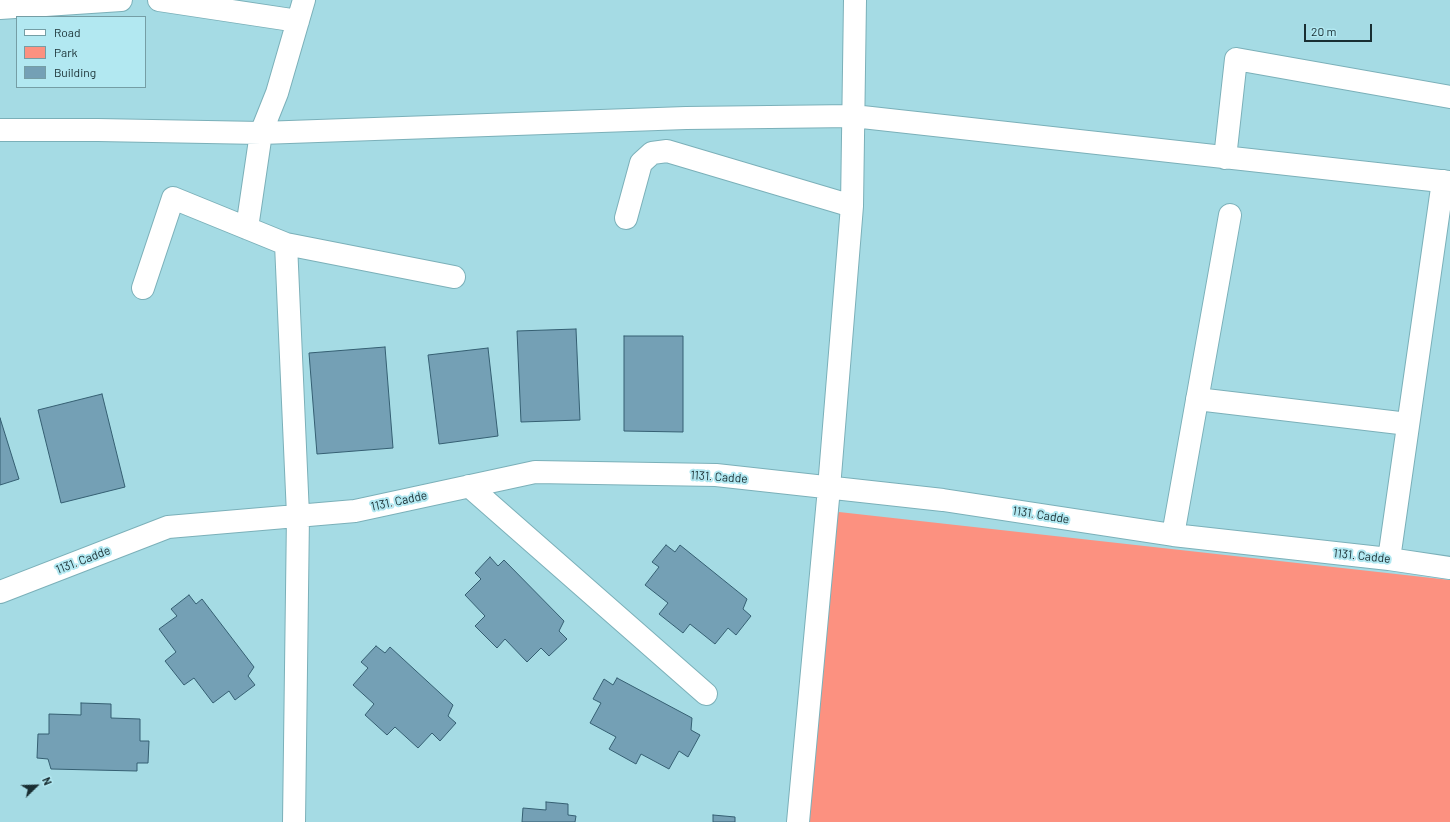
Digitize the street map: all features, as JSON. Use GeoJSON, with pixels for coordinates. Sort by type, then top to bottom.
{"type":"FeatureCollection","features":[{"type":"Feature","properties":{"kind":"street"},"geometry":{"type":"LineString","coordinates":[[0,8],[121,0]]}},
{"type":"Feature","properties":{"kind":"street"},"geometry":{"type":"LineString","coordinates":[[159,0],[298,21]]}},
{"type":"Feature","properties":{"kind":"street"},"geometry":{"type":"LineString","coordinates":[[247,228],[261,133],[277,93],[304,0]]}},
{"type":"Feature","properties":{"kind":"street"},"geometry":{"type":"LineString","coordinates":[[798,822],[829,488],[852,206],[855,0]]}},
{"type":"Feature","properties":{"kind":"street"},"geometry":{"type":"LineString","coordinates":[[1225,158],[1236,60],[1450,97]]}},
{"type":"Feature","properties":{"kind":"street"},"geometry":{"type":"LineString","coordinates":[[0,130],[261,133],[678,118],[853,116],[1446,182],[1408,424],[1389,559]]}},
{"type":"Feature","properties":{"kind":"street"},"geometry":{"type":"LineString","coordinates":[[626,218],[641,163],[652,153],[667,151],[852,206]]}},
{"type":"Feature","properties":{"kind":"street"},"geometry":{"type":"LineString","coordinates":[[143,288],[173,198],[286,244],[454,277]]}},
{"type":"Feature","properties":{"kind":"street"},"geometry":{"type":"LineString","coordinates":[[1173,535],[1230,215]]}},
{"type":"Feature","properties":{"kind":"street"},"geometry":{"type":"LineString","coordinates":[[286,244],[298,516],[294,822]]}},
{"type":"Feature","properties":{"kind":"street"},"geometry":{"type":"LineString","coordinates":[[1197,399],[1408,424]]}},
{"type":"Feature","properties":{"kind":"street","name":"1131. Cadde"},"geometry":{"type":"LineString","coordinates":[[0,592],[168,527],[355,510],[535,472],[716,475],[943,500],[1173,535],[1389,559],[1450,568]]}},
{"type":"Feature","properties":{"kind":"street"},"geometry":{"type":"LineString","coordinates":[[469,486],[706,694]]}},
{"type":"Feature","properties":{"kind":"green space"},"geometry":{"type":"Polygon","coordinates":[[[839,512],[1450,580],[1450,822],[805,822],[830,528],[839,512]]]}},
{"type":"Feature","properties":{"kind":"building"},"geometry":{"type":"Polygon","coordinates":[[[576,329],[580,420],[521,422],[517,331],[576,329]]]}},
{"type":"Feature","properties":{"kind":"building"},"geometry":{"type":"Polygon","coordinates":[[[624,336],[683,336],[683,432],[624,431],[624,336]]]}},
{"type":"Feature","properties":{"kind":"building"},"geometry":{"type":"Polygon","coordinates":[[[385,347],[393,448],[317,454],[309,353],[385,347]]]}},
{"type":"Feature","properties":{"kind":"building"},"geometry":{"type":"Polygon","coordinates":[[[488,348],[498,436],[439,444],[428,355],[488,348]]]}},
{"type":"Feature","properties":{"kind":"building"},"geometry":{"type":"Polygon","coordinates":[[[102,394],[125,487],[61,503],[38,410],[102,394]]]}},
{"type":"Feature","properties":{"kind":"building"},"geometry":{"type":"Polygon","coordinates":[[[0,418],[19,479],[0,485],[0,418]]]}},
{"type":"Feature","properties":{"kind":"building"},"geometry":{"type":"Polygon","coordinates":[[[666,545],[675,552],[680,545],[747,599],[743,609],[751,616],[736,635],[728,628],[715,644],[690,624],[683,633],[659,614],[668,603],[645,585],[659,567],[652,562],[666,545]]]}},
{"type":"Feature","properties":{"kind":"building"},"geometry":{"type":"Polygon","coordinates":[[[490,557],[498,566],[504,560],[564,621],[559,631],[567,639],[549,656],[541,648],[527,662],[505,639],[497,648],[475,626],[485,616],[465,595],[481,579],[475,573],[490,557]]]}},
{"type":"Feature","properties":{"kind":"building"},"geometry":{"type":"Polygon","coordinates":[[[189,595],[196,604],[202,599],[254,667],[248,676],[255,685],[235,700],[229,691],[213,703],[194,678],[184,685],[165,661],[176,652],[159,629],[177,616],[171,609],[189,595]]]}},
{"type":"Feature","properties":{"kind":"building"},"geometry":{"type":"Polygon","coordinates":[[[376,646],[385,653],[390,647],[453,705],[448,716],[456,723],[440,741],[432,733],[418,748],[395,727],[387,735],[365,715],[374,704],[353,685],[368,668],[361,662],[376,646]]]}},
{"type":"Feature","properties":{"kind":"building"},"geometry":{"type":"Polygon","coordinates":[[[617,678],[692,718],[691,730],[700,735],[688,757],[679,751],[669,769],[641,754],[636,764],[609,749],[616,737],[590,723],[601,703],[593,699],[604,679],[613,685],[617,678]]]}},
{"type":"Feature","properties":{"kind":"building"},"geometry":{"type":"Polygon","coordinates":[[[81,703],[111,704],[111,718],[140,719],[140,741],[149,741],[148,763],[137,763],[137,771],[51,769],[48,759],[37,758],[38,734],[49,734],[49,714],[81,715],[81,703]]]}},
{"type":"Feature","properties":{"kind":"building"},"geometry":{"type":"Polygon","coordinates":[[[546,802],[568,804],[568,815],[576,816],[575,822],[522,822],[523,808],[546,810],[546,802]]]}},
{"type":"Feature","properties":{"kind":"building"},"geometry":{"type":"Polygon","coordinates":[[[713,815],[735,817],[735,822],[713,822],[713,815]]]}}]}
